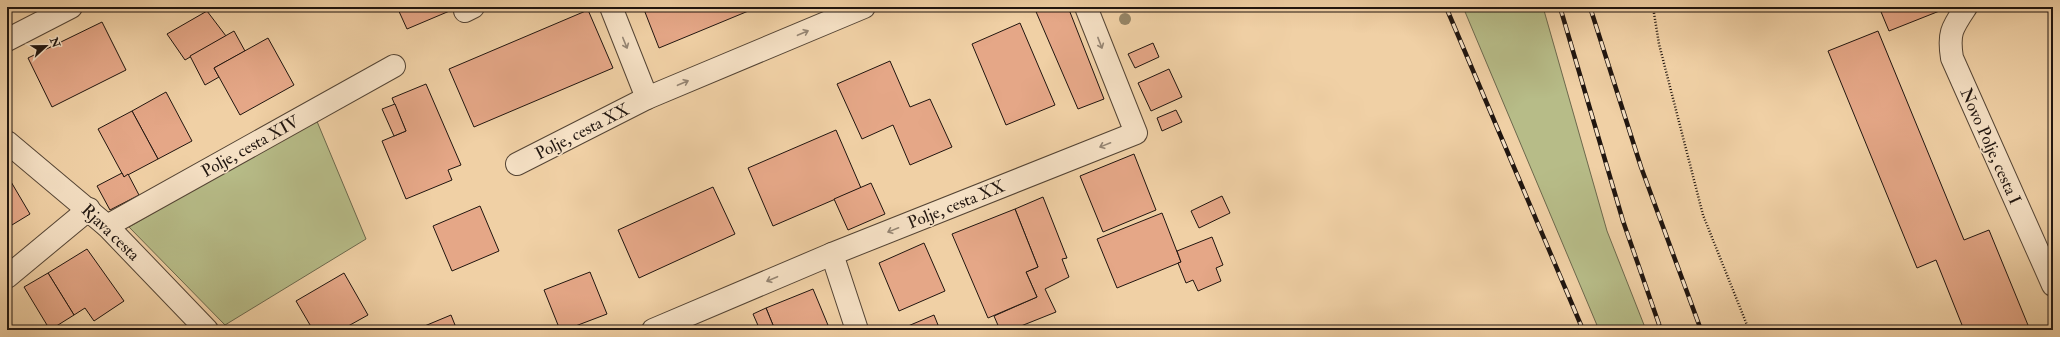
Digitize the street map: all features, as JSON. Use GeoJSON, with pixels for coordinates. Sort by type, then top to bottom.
{"type":"FeatureCollection","features":[{"type":"Feature","properties":{"kind":"street"},"geometry":{"type":"LineString","coordinates":[[7,40],[71,7]]}},
{"type":"Feature","properties":{"kind":"street","name":"Polje, cesta XX"},"geometry":{"type":"LineString","coordinates":[[611,7],[647,98]]}},
{"type":"Feature","properties":{"kind":"street","name":"Polje, cesta XX"},"geometry":{"type":"LineString","coordinates":[[517,164],[647,98],[864,7]]}},
{"type":"Feature","properties":{"kind":"street","name":"Polje, cesta XX"},"geometry":{"type":"LineString","coordinates":[[653,330],[832,254],[1136,133],[1086,7]]}},
{"type":"Feature","properties":{"kind":"street","name":"Novo Polje, cesta I"},"geometry":{"type":"LineString","coordinates":[[1966,7],[1956,22],[1949,39],[1952,58],[2053,285]]}},
{"type":"Feature","properties":{"kind":"street","name":"Polje, cesta XIV"},"geometry":{"type":"LineString","coordinates":[[107,226],[394,66]]}},
{"type":"Feature","properties":{"kind":"street","name":"Rjava cesta"},"geometry":{"type":"LineString","coordinates":[[7,142],[89,209],[107,226],[206,330]]}},
{"type":"Feature","properties":{"kind":"street"},"geometry":{"type":"LineString","coordinates":[[7,277],[89,209]]}},
{"type":"Feature","properties":{"kind":"street"},"geometry":{"type":"LineString","coordinates":[[832,254],[857,330]]}},
{"type":"Feature","properties":{"kind":"path"},"geometry":{"type":"LineString","coordinates":[[1653,7],[1660,44],[1703,215],[1749,330]]}},
{"type":"Feature","properties":{"kind":"green space"},"geometry":{"type":"Polygon","coordinates":[[[1463,7],[1543,7],[1607,231],[1646,330],[1599,330],[1463,7]]]}},
{"type":"Feature","properties":{"kind":"green space"},"geometry":{"type":"Polygon","coordinates":[[[316,119],[366,239],[225,325],[129,227],[316,119]]]}},
{"type":"Feature","properties":{"kind":"building"},"geometry":{"type":"Polygon","coordinates":[[[397,7],[459,7],[407,29],[397,7]]]}},
{"type":"Feature","properties":{"kind":"building"},"geometry":{"type":"Polygon","coordinates":[[[643,7],[758,7],[659,48],[643,7]]]}},
{"type":"Feature","properties":{"kind":"building"},"geometry":{"type":"Polygon","coordinates":[[[1034,7],[1068,7],[1104,99],[1078,109],[1034,7]]]}},
{"type":"Feature","properties":{"kind":"building"},"geometry":{"type":"Polygon","coordinates":[[[1879,7],[1946,7],[1947,8],[1889,31],[1879,7]]]}},
{"type":"Feature","properties":{"kind":"building"},"geometry":{"type":"Polygon","coordinates":[[[588,10],[613,68],[474,127],[449,69],[588,10]]]}},
{"type":"Feature","properties":{"kind":"building"},"geometry":{"type":"Polygon","coordinates":[[[207,11],[226,36],[185,60],[167,34],[207,11]]]}},
{"type":"Feature","properties":{"kind":"building"},"geometry":{"type":"Polygon","coordinates":[[[102,22],[126,70],[52,107],[28,58],[102,22]]]}},
{"type":"Feature","properties":{"kind":"building"},"geometry":{"type":"Polygon","coordinates":[[[1020,23],[1055,105],[1006,125],[972,44],[1020,23]]]}},
{"type":"Feature","properties":{"kind":"building"},"geometry":{"type":"Polygon","coordinates":[[[234,31],[245,51],[214,68],[219,77],[205,85],[190,56],[234,31]]]}},
{"type":"Feature","properties":{"kind":"building"},"geometry":{"type":"Polygon","coordinates":[[[1878,31],[1964,240],[1989,230],[2030,330],[1964,330],[1936,260],[1917,268],[1828,51],[1878,31]]]}},
{"type":"Feature","properties":{"kind":"building"},"geometry":{"type":"Polygon","coordinates":[[[268,38],[294,85],[240,115],[214,68],[268,38]]]}},
{"type":"Feature","properties":{"kind":"building"},"geometry":{"type":"Polygon","coordinates":[[[1153,43],[1159,57],[1135,68],[1128,54],[1153,43]]]}},
{"type":"Feature","properties":{"kind":"building"},"geometry":{"type":"Polygon","coordinates":[[[890,61],[910,107],[930,99],[952,147],[910,165],[893,125],[862,139],[837,84],[890,61]]]}},
{"type":"Feature","properties":{"kind":"building"},"geometry":{"type":"Polygon","coordinates":[[[1169,69],[1182,97],[1151,111],[1138,83],[1169,69]]]}},
{"type":"Feature","properties":{"kind":"building"},"geometry":{"type":"Polygon","coordinates":[[[426,84],[461,165],[448,170],[452,180],[406,199],[382,141],[406,131],[392,98],[426,84]]]}},
{"type":"Feature","properties":{"kind":"building"},"geometry":{"type":"Polygon","coordinates":[[[166,92],[192,141],[158,159],[132,111],[166,92]]]}},
{"type":"Feature","properties":{"kind":"building"},"geometry":{"type":"Polygon","coordinates":[[[395,104],[406,131],[394,136],[382,109],[395,104]]]}},
{"type":"Feature","properties":{"kind":"building"},"geometry":{"type":"Polygon","coordinates":[[[1176,110],[1182,122],[1162,131],[1157,118],[1176,110]]]}},
{"type":"Feature","properties":{"kind":"building"},"geometry":{"type":"Polygon","coordinates":[[[132,111],[158,159],[124,177],[98,129],[132,111]]]}},
{"type":"Feature","properties":{"kind":"building"},"geometry":{"type":"Polygon","coordinates":[[[836,130],[861,188],[773,226],[748,168],[836,130]]]}},
{"type":"Feature","properties":{"kind":"building"},"geometry":{"type":"Polygon","coordinates":[[[1134,154],[1156,210],[1103,232],[1080,176],[1134,154]]]}},
{"type":"Feature","properties":{"kind":"building"},"geometry":{"type":"Polygon","coordinates":[[[122,173],[124,177],[128,174],[139,195],[110,210],[97,186],[122,173]]]}},
{"type":"Feature","properties":{"kind":"building"},"geometry":{"type":"Polygon","coordinates":[[[7,175],[30,214],[7,228],[7,175]]]}},
{"type":"Feature","properties":{"kind":"building"},"geometry":{"type":"Polygon","coordinates":[[[871,183],[885,214],[848,230],[834,199],[871,183]]]}},
{"type":"Feature","properties":{"kind":"building"},"geometry":{"type":"Polygon","coordinates":[[[713,187],[735,234],[639,278],[618,230],[713,187]]]}},
{"type":"Feature","properties":{"kind":"building"},"geometry":{"type":"Polygon","coordinates":[[[1222,196],[1230,213],[1199,228],[1191,211],[1222,196]]]}},
{"type":"Feature","properties":{"kind":"building"},"geometry":{"type":"Polygon","coordinates":[[[1043,197],[1067,258],[1062,259],[1069,277],[1045,289],[1056,312],[1011,330],[1000,330],[994,316],[1037,297],[1026,272],[1038,267],[1015,209],[1043,197]]]}},
{"type":"Feature","properties":{"kind":"building"},"geometry":{"type":"Polygon","coordinates":[[[480,206],[499,251],[452,271],[433,226],[480,206]]]}},
{"type":"Feature","properties":{"kind":"building"},"geometry":{"type":"Polygon","coordinates":[[[1015,209],[1038,267],[1026,272],[1037,297],[988,318],[952,234],[1015,209]]]}},
{"type":"Feature","properties":{"kind":"building"},"geometry":{"type":"Polygon","coordinates":[[[1162,213],[1181,262],[1117,288],[1097,239],[1162,213]]]}},
{"type":"Feature","properties":{"kind":"building"},"geometry":{"type":"Polygon","coordinates":[[[1212,237],[1223,265],[1216,268],[1221,281],[1198,291],[1193,280],[1186,283],[1178,263],[1181,262],[1177,251],[1212,237]]]}},
{"type":"Feature","properties":{"kind":"building"},"geometry":{"type":"Polygon","coordinates":[[[924,243],[945,291],[899,311],[879,263],[924,243]]]}},
{"type":"Feature","properties":{"kind":"building"},"geometry":{"type":"Polygon","coordinates":[[[87,249],[124,301],[94,321],[85,308],[74,315],[48,273],[87,249]]]}},
{"type":"Feature","properties":{"kind":"building"},"geometry":{"type":"Polygon","coordinates":[[[590,272],[607,314],[565,330],[560,330],[544,290],[590,272]]]}},
{"type":"Feature","properties":{"kind":"building"},"geometry":{"type":"Polygon","coordinates":[[[48,273],[74,315],[50,330],[24,287],[48,273]]]}},
{"type":"Feature","properties":{"kind":"building"},"geometry":{"type":"Polygon","coordinates":[[[344,273],[368,315],[341,330],[313,330],[296,301],[344,273]]]}},
{"type":"Feature","properties":{"kind":"building"},"geometry":{"type":"Polygon","coordinates":[[[813,289],[830,330],[775,330],[766,308],[813,289]]]}},
{"type":"Feature","properties":{"kind":"building"},"geometry":{"type":"Polygon","coordinates":[[[766,308],[775,330],[760,330],[753,314],[766,308]]]}},
{"type":"Feature","properties":{"kind":"building"},"geometry":{"type":"Polygon","coordinates":[[[451,315],[457,330],[415,330],[451,315]]]}},
{"type":"Feature","properties":{"kind":"building"},"geometry":{"type":"Polygon","coordinates":[[[934,315],[940,330],[901,329],[934,315]]]}},
{"type":"Feature","properties":{"kind":"railway"},"geometry":{"type":"LineString","coordinates":[[1446,7],[1583,330]]}},
{"type":"Feature","properties":{"kind":"railway"},"geometry":{"type":"LineString","coordinates":[[1560,7],[1623,221],[1661,330]]}},
{"type":"Feature","properties":{"kind":"railway"},"geometry":{"type":"LineString","coordinates":[[1590,7],[1641,167],[1701,330]]}}]}
